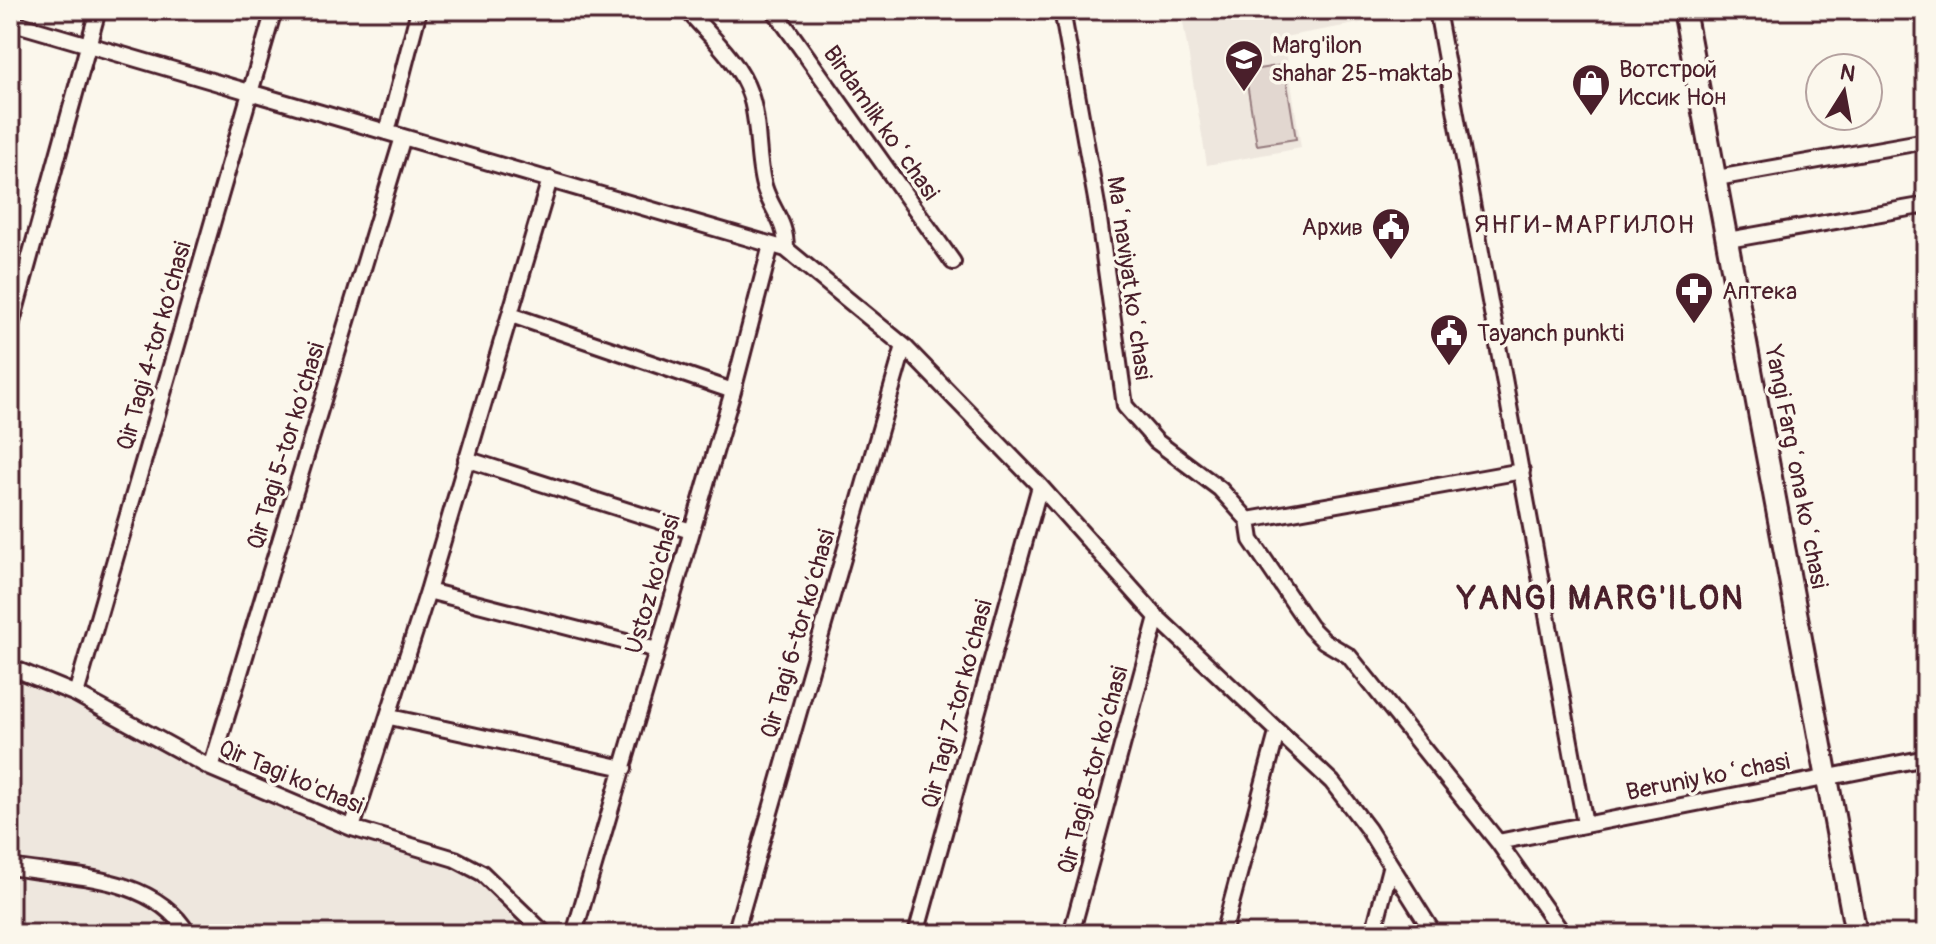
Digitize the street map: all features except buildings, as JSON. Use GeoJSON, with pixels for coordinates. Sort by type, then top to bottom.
{"type":"FeatureCollection","features":[{"type":"Feature","properties":{"kind":"main road","name":"Yangi Fargʻona koʻchasi"},"geometry":{"type":"LineString","coordinates":[[1684,10],[1856,934]]}},
{"type":"Feature","properties":{"kind":"street"},"geometry":{"type":"LineString","coordinates":[[10,329],[98,10]]}},
{"type":"Feature","properties":{"kind":"street","name":"Qir Tagi 4-tor koʼchasi"},"geometry":{"type":"LineString","coordinates":[[76,694],[274,10]]}},
{"type":"Feature","properties":{"kind":"street"},"geometry":{"type":"LineString","coordinates":[[387,132],[419,10]]}},
{"type":"Feature","properties":{"kind":"street"},"geometry":{"type":"LineString","coordinates":[[687,10],[737,67],[751,95],[758,163],[766,191],[782,219],[779,247]]}},
{"type":"Feature","properties":{"kind":"street","name":"Birdamlik koʻchasi"},"geometry":{"type":"LineString","coordinates":[[774,10],[953,262]]}},
{"type":"Feature","properties":{"kind":"street","name":"Maʻnaviyat koʻchasi"},"geometry":{"type":"LineString","coordinates":[[1062,10],[1097,205],[1125,406],[1156,441],[1220,489],[1248,520],[1251,540],[1310,627],[1324,641],[1349,656],[1498,842],[1563,934]]}},
{"type":"Feature","properties":{"kind":"street"},"geometry":{"type":"LineString","coordinates":[[1437,10],[1585,824]]}},
{"type":"Feature","properties":{"kind":"street"},"geometry":{"type":"LineString","coordinates":[[10,22],[779,247],[904,346],[1040,486],[1157,617],[1332,782],[1368,829],[1434,934]]}},
{"type":"Feature","properties":{"kind":"street","name":"Qir Tagi 5-tor koʼchasi"},"geometry":{"type":"LineString","coordinates":[[211,768],[403,137]]}},
{"type":"Feature","properties":{"kind":"street"},"geometry":{"type":"LineString","coordinates":[[1717,178],[1926,141]]}},
{"type":"Feature","properties":{"kind":"street"},"geometry":{"type":"LineString","coordinates":[[352,828],[390,717],[550,179]]}},
{"type":"Feature","properties":{"kind":"street"},"geometry":{"type":"LineString","coordinates":[[1728,240],[1926,205]]}},
{"type":"Feature","properties":{"kind":"street","name":"Ustoz ko'chasi"},"geometry":{"type":"LineString","coordinates":[[574,934],[691,531],[779,247]]}},
{"type":"Feature","properties":{"kind":"street"},"geometry":{"type":"LineString","coordinates":[[511,315],[733,391]]}},
{"type":"Feature","properties":{"kind":"street","name":"Qir Tagi 6-tor koʼchasi"},"geometry":{"type":"LineString","coordinates":[[735,934],[904,346]]}},
{"type":"Feature","properties":{"kind":"street"},"geometry":{"type":"LineString","coordinates":[[466,459],[691,531]]}},
{"type":"Feature","properties":{"kind":"street"},"geometry":{"type":"LineString","coordinates":[[1248,520],[1522,471]]}},
{"type":"Feature","properties":{"kind":"street","name":"Qir Tagi 7-tor koʼchasi"},"geometry":{"type":"LineString","coordinates":[[916,934],[1040,486]]}},
{"type":"Feature","properties":{"kind":"street"},"geometry":{"type":"LineString","coordinates":[[428,591],[657,650]]}},
{"type":"Feature","properties":{"kind":"street","name":"Qir Tagi 8-tor koʼchasi"},"geometry":{"type":"LineString","coordinates":[[1071,934],[1157,617]]}},
{"type":"Feature","properties":{"kind":"street","name":"Qir Tagi ko'chasi"},"geometry":{"type":"LineString","coordinates":[[10,667],[76,694],[211,768],[352,828],[455,859],[482,873],[545,934]]}},
{"type":"Feature","properties":{"kind":"street"},"geometry":{"type":"LineString","coordinates":[[390,717],[624,768]]}},
{"type":"Feature","properties":{"kind":"street"},"geometry":{"type":"LineString","coordinates":[[1223,934],[1277,733]]}},
{"type":"Feature","properties":{"kind":"street","name":"Beruniy koʻchasi"},"geometry":{"type":"LineString","coordinates":[[1498,842],[1926,758]]}},
{"type":"Feature","properties":{"kind":"street"},"geometry":{"type":"LineString","coordinates":[[10,867],[139,889],[179,919],[188,934]]}},
{"type":"Feature","properties":{"kind":"street"},"geometry":{"type":"LineString","coordinates":[[1373,934],[1390,868]]}},
{"type":"Feature","properties":{"kind":"shaded area","name":"Marg'ilon shahar 25-maktab"},"geometry":{"type":"Polygon","coordinates":[[[1181,10],[1415,10],[1415,13],[1284,37],[1301,148],[1207,165],[1181,10]]]}},
{"type":"Feature","properties":{"kind":"shaded area"},"geometry":{"type":"Polygon","coordinates":[[[1284,65],[1296,139],[1257,145],[1245,71],[1284,65]]]}},
{"type":"Feature","properties":{"kind":"shaded area"},"geometry":{"type":"Polygon","coordinates":[[[10,673],[354,830],[478,876],[540,934],[10,934],[10,673]]]}},
{"type":"Feature","properties":{"kind":"place","name":"Marg'ilon shahar 25-maktab"},"geometry":{"type":"Point","coordinates":[1244,93]}},
{"type":"Feature","properties":{"kind":"place","name":"Вотстрой Иссик Нон"},"geometry":{"type":"Point","coordinates":[1591,117]}},
{"type":"Feature","properties":{"kind":"place","name":"Архив"},"geometry":{"type":"Point","coordinates":[1391,261]}},
{"type":"Feature","properties":{"kind":"place","name":"Аптека"},"geometry":{"type":"Point","coordinates":[1694,325]}},
{"type":"Feature","properties":{"kind":"place","name":"Tayanch punkti"},"geometry":{"type":"Point","coordinates":[1449,367]}},
{"type":"Feature","properties":{"kind":"district","name":"ЯНГИ-МАРГИЛОН"},"geometry":{"type":"Point","coordinates":[1585,225]}},
{"type":"Feature","properties":{"kind":"district","name":"YANGI MARG'ILON"},"geometry":{"type":"Point","coordinates":[1601,599]}}]}
